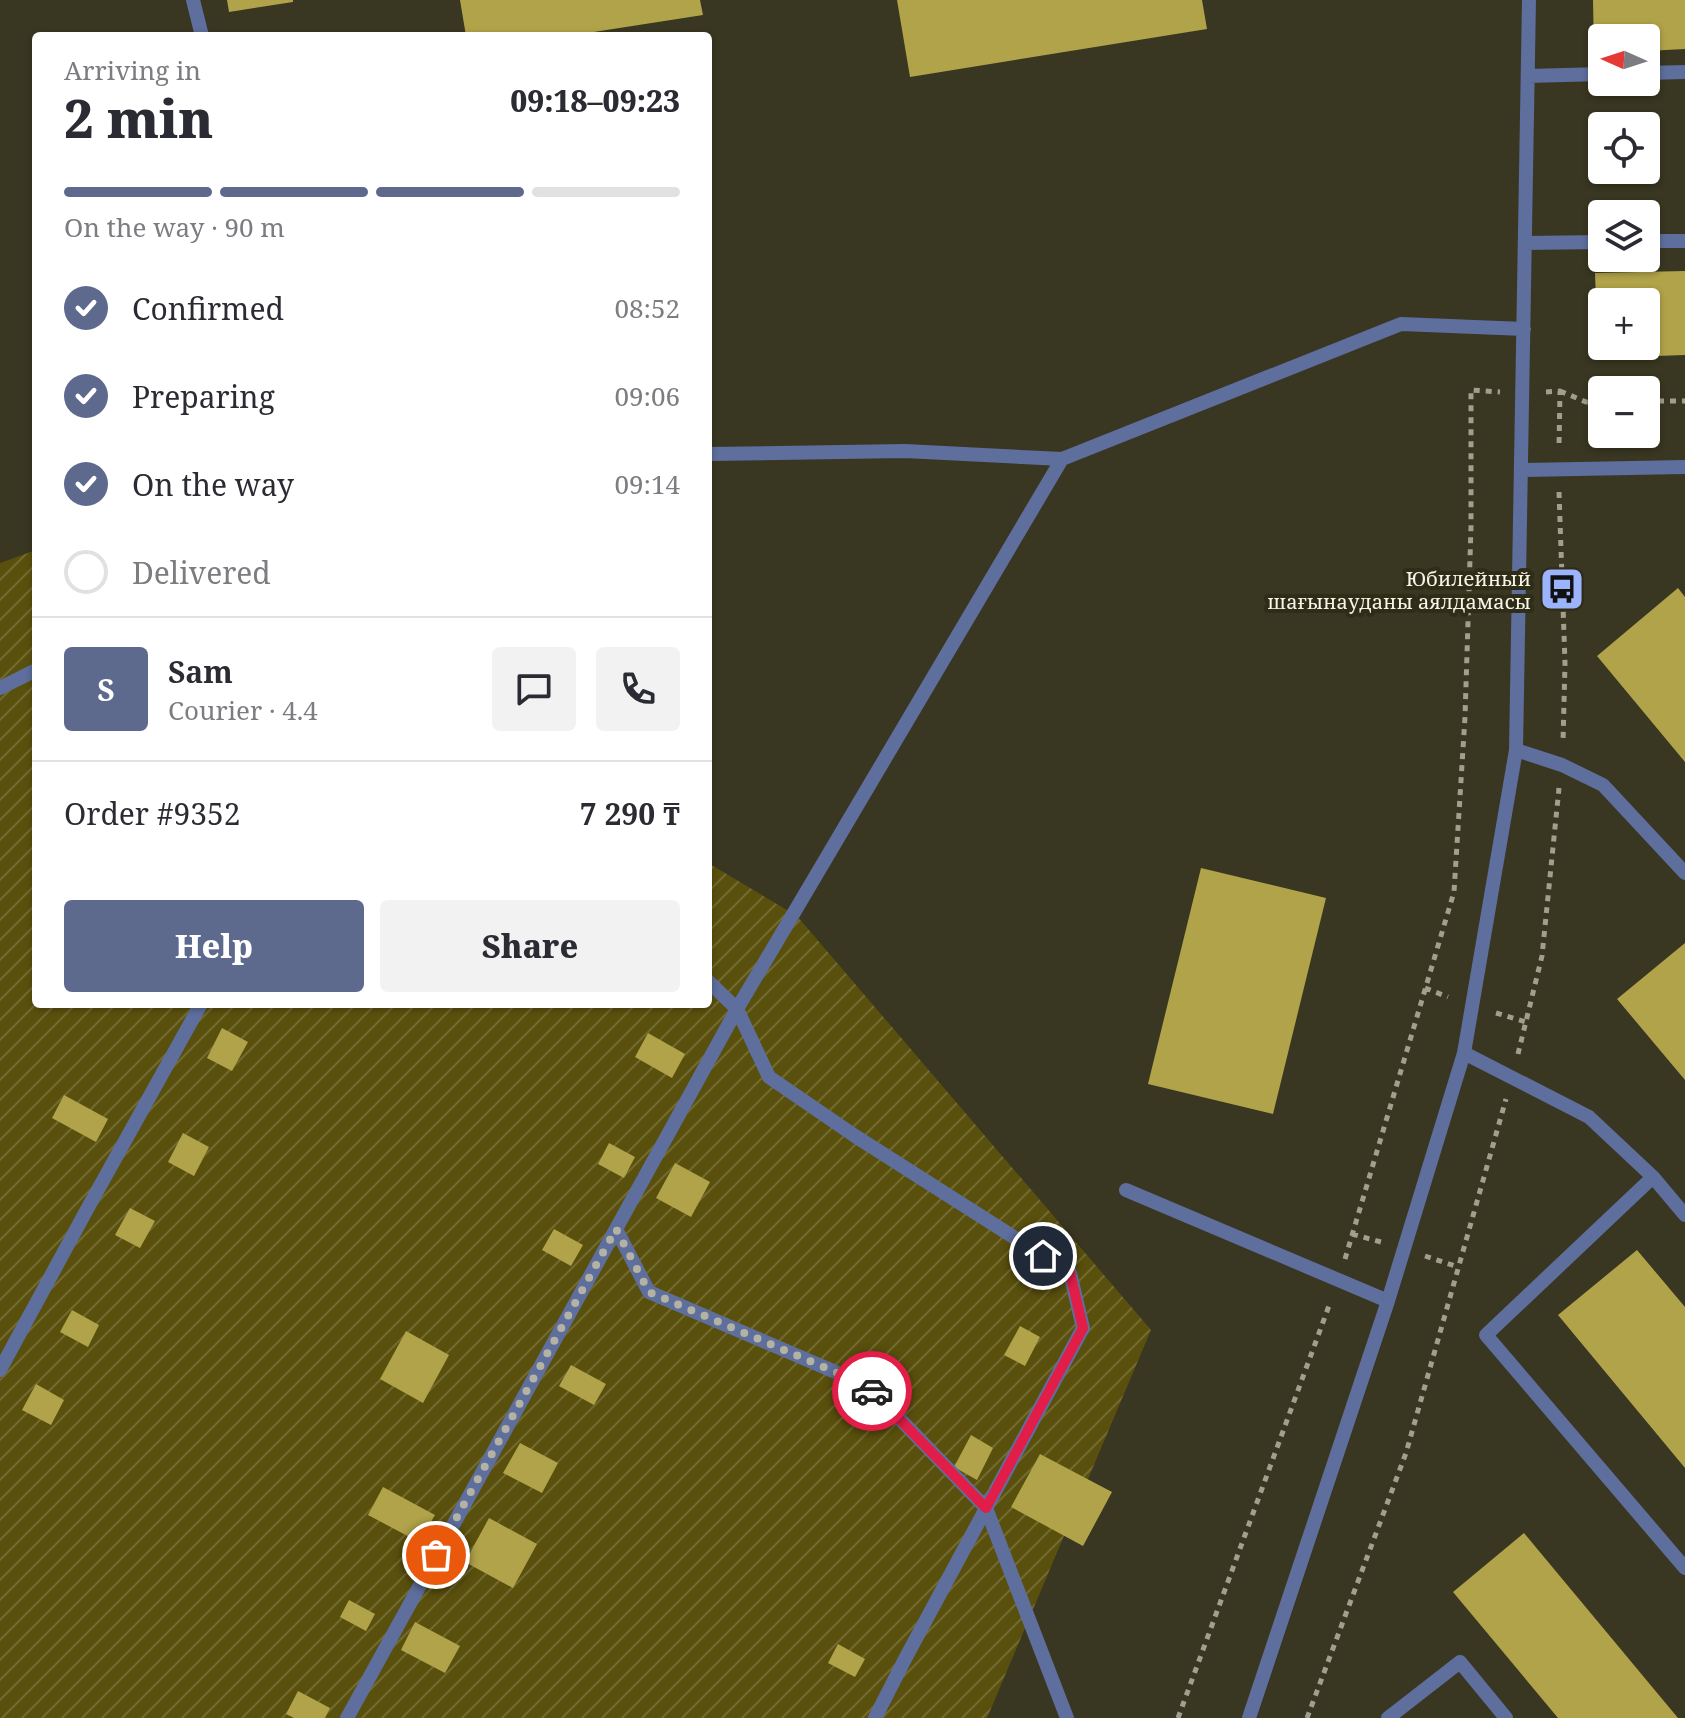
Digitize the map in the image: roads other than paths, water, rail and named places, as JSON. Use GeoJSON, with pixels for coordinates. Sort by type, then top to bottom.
{"type":"FeatureCollection","features":[{"type":"Feature","properties":{"kind":"lane"},"geometry":{"type":"LineString","coordinates":[[193,0],[201,32]]}},
{"type":"Feature","properties":{"kind":"lane"},"geometry":{"type":"LineString","coordinates":[[1249,1718],[1388,1301],[1464,1053],[1516,750],[1529,0]]}},
{"type":"Feature","properties":{"kind":"lane"},"geometry":{"type":"LineString","coordinates":[[1660,73],[1685,72]]}},
{"type":"Feature","properties":{"kind":"lane"},"geometry":{"type":"LineString","coordinates":[[1528,76],[1588,74]]}},
{"type":"Feature","properties":{"kind":"lane"},"geometry":{"type":"LineString","coordinates":[[1660,241],[1685,241]]}},
{"type":"Feature","properties":{"kind":"lane"},"geometry":{"type":"LineString","coordinates":[[1525,243],[1588,242]]}},
{"type":"Feature","properties":{"kind":"lane"},"geometry":{"type":"LineString","coordinates":[[712,454],[905,451],[1062,459],[1401,324],[1524,329]]}},
{"type":"Feature","properties":{"kind":"lane"},"geometry":{"type":"LineString","coordinates":[[347,1718],[737,1009],[1062,459]]}},
{"type":"Feature","properties":{"kind":"lane"},"geometry":{"type":"LineString","coordinates":[[1521,470],[1685,467]]}},
{"type":"Feature","properties":{"kind":"lane"},"geometry":{"type":"LineString","coordinates":[[0,688],[32,672]]}},
{"type":"Feature","properties":{"kind":"lane"},"geometry":{"type":"LineString","coordinates":[[1516,750],[1562,765],[1603,785],[1685,873]]}},
{"type":"Feature","properties":{"kind":"lane"},"geometry":{"type":"LineString","coordinates":[[712,985],[737,1009],[769,1077],[855,1136],[1070,1273],[1083,1328],[875,1718]]}},
{"type":"Feature","properties":{"kind":"lane"},"geometry":{"type":"LineString","coordinates":[[0,1370],[199,1008]]}},
{"type":"Feature","properties":{"kind":"lane"},"geometry":{"type":"LineString","coordinates":[[1464,1053],[1589,1117],[1682,1205]]}},
{"type":"Feature","properties":{"kind":"lane"},"geometry":{"type":"LineString","coordinates":[[1653,1177],[1486,1335],[1685,1568]]}},
{"type":"Feature","properties":{"kind":"lane"},"geometry":{"type":"LineString","coordinates":[[1126,1190],[1388,1301]]}},
{"type":"Feature","properties":{"kind":"lane"},"geometry":{"type":"LineString","coordinates":[[616,1229],[649,1292],[868,1386],[986,1508],[1067,1718]]}},
{"type":"Feature","properties":{"kind":"lane"},"geometry":{"type":"LineString","coordinates":[[1388,1718],[1460,1662],[1506,1718]]}},
{"type":"Feature","properties":{"kind":"place","name":"Юбилейный шағынауданы аялдамасы"},"geometry":{"type":"Point","coordinates":[1562,589]}}]}
